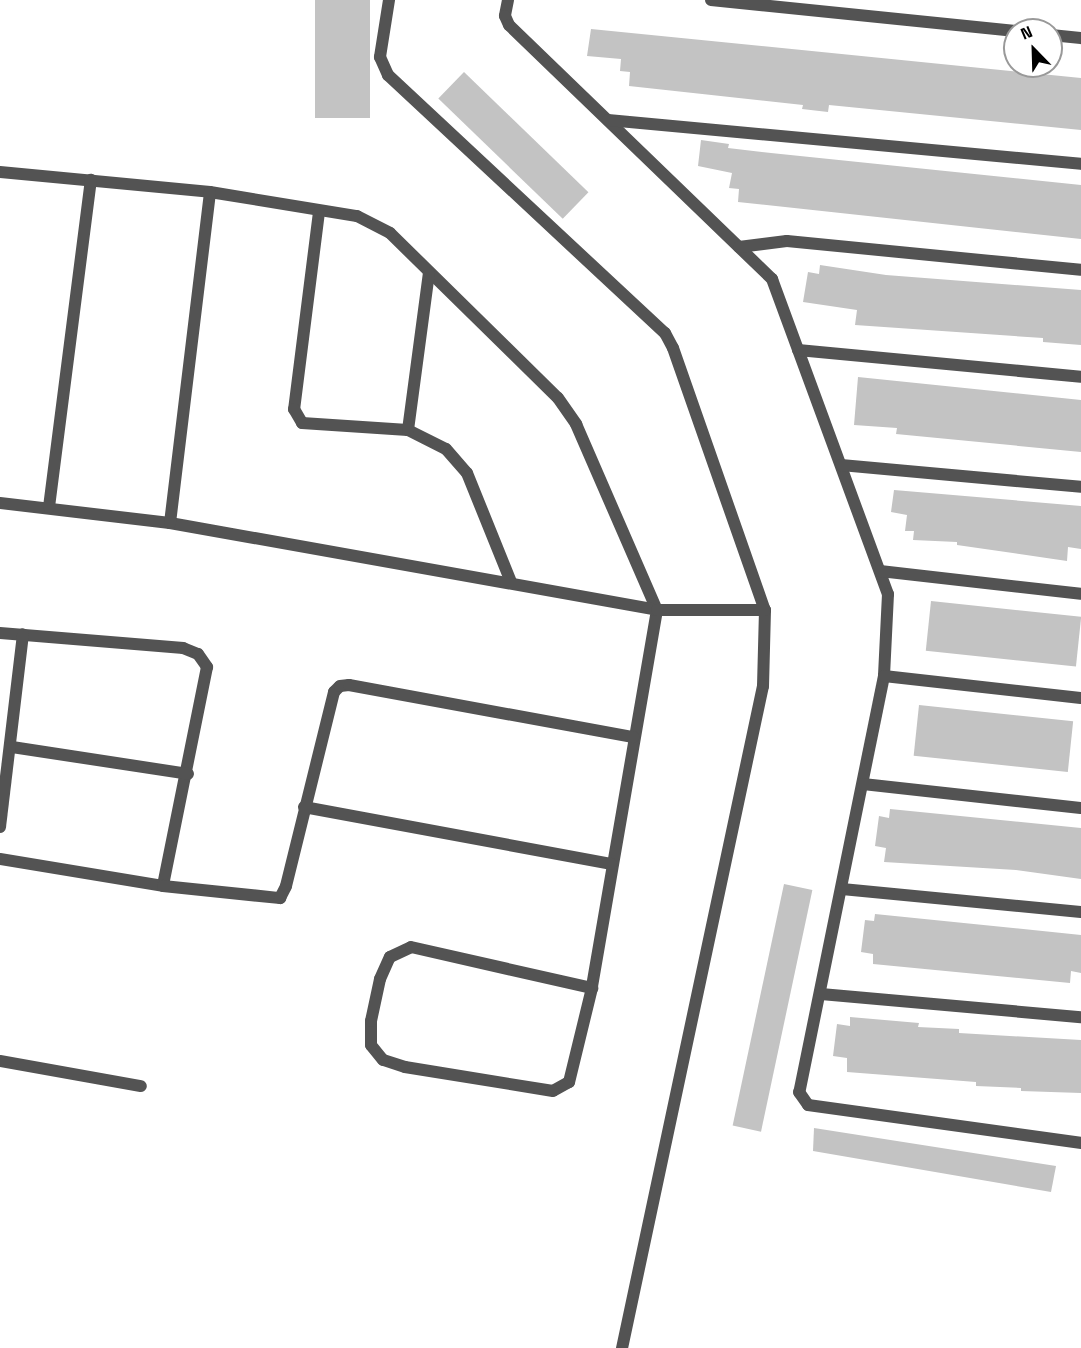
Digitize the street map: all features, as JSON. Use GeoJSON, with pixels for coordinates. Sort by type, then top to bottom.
{"type":"FeatureCollection","features":[{"type":"Feature","properties":{"kind":"street"},"geometry":{"type":"LineString","coordinates":[[389,0],[380,57],[388,75],[664,333],[674,348],[765,610],[763,686],[622,1348]]}},
{"type":"Feature","properties":{"kind":"street"},"geometry":{"type":"LineString","coordinates":[[508,0],[506,22],[772,279],[888,594],[884,676],[799,1092],[808,1105],[1081,1143]]}},
{"type":"Feature","properties":{"kind":"street"},"geometry":{"type":"LineString","coordinates":[[711,0],[1003,30]]}},
{"type":"Feature","properties":{"kind":"street"},"geometry":{"type":"LineString","coordinates":[[1063,36],[1081,38]]}},
{"type":"Feature","properties":{"kind":"street"},"geometry":{"type":"LineString","coordinates":[[608,120],[1081,164]]}},
{"type":"Feature","properties":{"kind":"street"},"geometry":{"type":"LineString","coordinates":[[0,172],[210,192],[319,212],[357,216],[390,233],[558,398],[576,423],[657,610],[611,864],[592,988],[569,1082],[553,1091],[405,1067],[383,1060],[371,1045],[371,1021],[380,980],[390,957],[411,947],[592,988]]}},
{"type":"Feature","properties":{"kind":"street"},"geometry":{"type":"LineString","coordinates":[[49,507],[91,180]]}},
{"type":"Feature","properties":{"kind":"street"},"geometry":{"type":"LineString","coordinates":[[170,523],[210,192]]}},
{"type":"Feature","properties":{"kind":"street"},"geometry":{"type":"LineString","coordinates":[[319,212],[294,409],[302,423],[408,430],[446,449],[467,473],[511,582]]}},
{"type":"Feature","properties":{"kind":"street"},"geometry":{"type":"LineString","coordinates":[[739,247],[787,241],[1081,270]]}},
{"type":"Feature","properties":{"kind":"street"},"geometry":{"type":"LineString","coordinates":[[408,430],[429,273]]}},
{"type":"Feature","properties":{"kind":"street"},"geometry":{"type":"LineString","coordinates":[[798,350],[1081,377]]}},
{"type":"Feature","properties":{"kind":"street"},"geometry":{"type":"LineString","coordinates":[[841,465],[1081,488]]}},
{"type":"Feature","properties":{"kind":"street"},"geometry":{"type":"LineString","coordinates":[[0,503],[170,523],[511,582],[657,610],[765,610]]}},
{"type":"Feature","properties":{"kind":"street"},"geometry":{"type":"LineString","coordinates":[[880,571],[1081,594]]}},
{"type":"Feature","properties":{"kind":"street"},"geometry":{"type":"LineString","coordinates":[[0,633],[183,648],[198,654],[207,667],[188,774],[163,886]]}},
{"type":"Feature","properties":{"kind":"street"},"geometry":{"type":"LineString","coordinates":[[0,827],[12,747],[23,634]]}},
{"type":"Feature","properties":{"kind":"street"},"geometry":{"type":"LineString","coordinates":[[884,676],[1081,698]]}},
{"type":"Feature","properties":{"kind":"street"},"geometry":{"type":"LineString","coordinates":[[0,859],[163,886],[280,898],[286,886],[334,692],[340,686],[349,685],[633,737]]}},
{"type":"Feature","properties":{"kind":"street"},"geometry":{"type":"LineString","coordinates":[[12,747],[188,774]]}},
{"type":"Feature","properties":{"kind":"street"},"geometry":{"type":"LineString","coordinates":[[863,784],[1081,808]]}},
{"type":"Feature","properties":{"kind":"street"},"geometry":{"type":"LineString","coordinates":[[304,807],[611,864]]}},
{"type":"Feature","properties":{"kind":"street"},"geometry":{"type":"LineString","coordinates":[[842,889],[1081,912]]}},
{"type":"Feature","properties":{"kind":"street"},"geometry":{"type":"LineString","coordinates":[[821,993],[1081,1017]]}},
{"type":"Feature","properties":{"kind":"street"},"geometry":{"type":"LineString","coordinates":[[0,1061],[141,1086]]}},
{"type":"Feature","properties":{"kind":"building"},"geometry":{"type":"Polygon","coordinates":[[[315,0],[370,0],[370,118],[315,118],[315,0]]]}},
{"type":"Feature","properties":{"kind":"building"},"geometry":{"type":"Polygon","coordinates":[[[591,29],[1003,70],[1003,78],[1081,78],[1081,130],[829,105],[828,112],[802,109],[803,105],[629,86],[630,72],[620,71],[621,59],[587,56],[591,29]]]}},
{"type":"Feature","properties":{"kind":"building"},"geometry":{"type":"Polygon","coordinates":[[[464,72],[588,192],[563,219],[438,99],[464,72]]]}},
{"type":"Feature","properties":{"kind":"building"},"geometry":{"type":"Polygon","coordinates":[[[701,140],[729,144],[728,148],[1081,185],[1081,239],[738,202],[739,189],[729,188],[732,173],[698,166],[701,140]]]}},
{"type":"Feature","properties":{"kind":"building"},"geometry":{"type":"Polygon","coordinates":[[[820,265],[886,275],[1081,290],[1081,345],[1043,342],[1043,338],[855,325],[857,310],[803,302],[808,272],[819,274],[820,265]]]}},
{"type":"Feature","properties":{"kind":"building"},"geometry":{"type":"Polygon","coordinates":[[[858,377],[1081,400],[1081,452],[896,434],[897,428],[854,425],[858,377]]]}},
{"type":"Feature","properties":{"kind":"building"},"geometry":{"type":"Polygon","coordinates":[[[894,490],[1081,506],[1081,549],[1068,547],[1067,561],[957,545],[957,542],[913,540],[914,531],[905,531],[907,515],[891,512],[894,490]]]}},
{"type":"Feature","properties":{"kind":"building"},"geometry":{"type":"Polygon","coordinates":[[[931,601],[1081,617],[1076,667],[926,651],[931,601]]]}},
{"type":"Feature","properties":{"kind":"building"},"geometry":{"type":"Polygon","coordinates":[[[919,705],[1073,721],[1068,772],[914,756],[919,705]]]}},
{"type":"Feature","properties":{"kind":"building"},"geometry":{"type":"Polygon","coordinates":[[[890,809],[1081,828],[1081,879],[1016,870],[884,862],[886,848],[875,846],[879,816],[889,818],[890,809]]]}},
{"type":"Feature","properties":{"kind":"building"},"geometry":{"type":"Polygon","coordinates":[[[784,884],[812,890],[761,1132],[733,1126],[784,884]]]}},
{"type":"Feature","properties":{"kind":"building"},"geometry":{"type":"Polygon","coordinates":[[[875,914],[1081,935],[1081,973],[1071,971],[1070,983],[873,964],[873,954],[861,952],[865,920],[874,921],[875,914]]]}},
{"type":"Feature","properties":{"kind":"building"},"geometry":{"type":"Polygon","coordinates":[[[850,1017],[919,1023],[918,1027],[959,1029],[959,1033],[1081,1040],[1081,1093],[1021,1091],[1021,1088],[976,1086],[976,1082],[847,1072],[847,1058],[833,1056],[837,1024],[850,1026],[850,1017]]]}},
{"type":"Feature","properties":{"kind":"building"},"geometry":{"type":"Polygon","coordinates":[[[814,1128],[1056,1166],[1051,1192],[813,1151],[814,1128]]]}}]}
